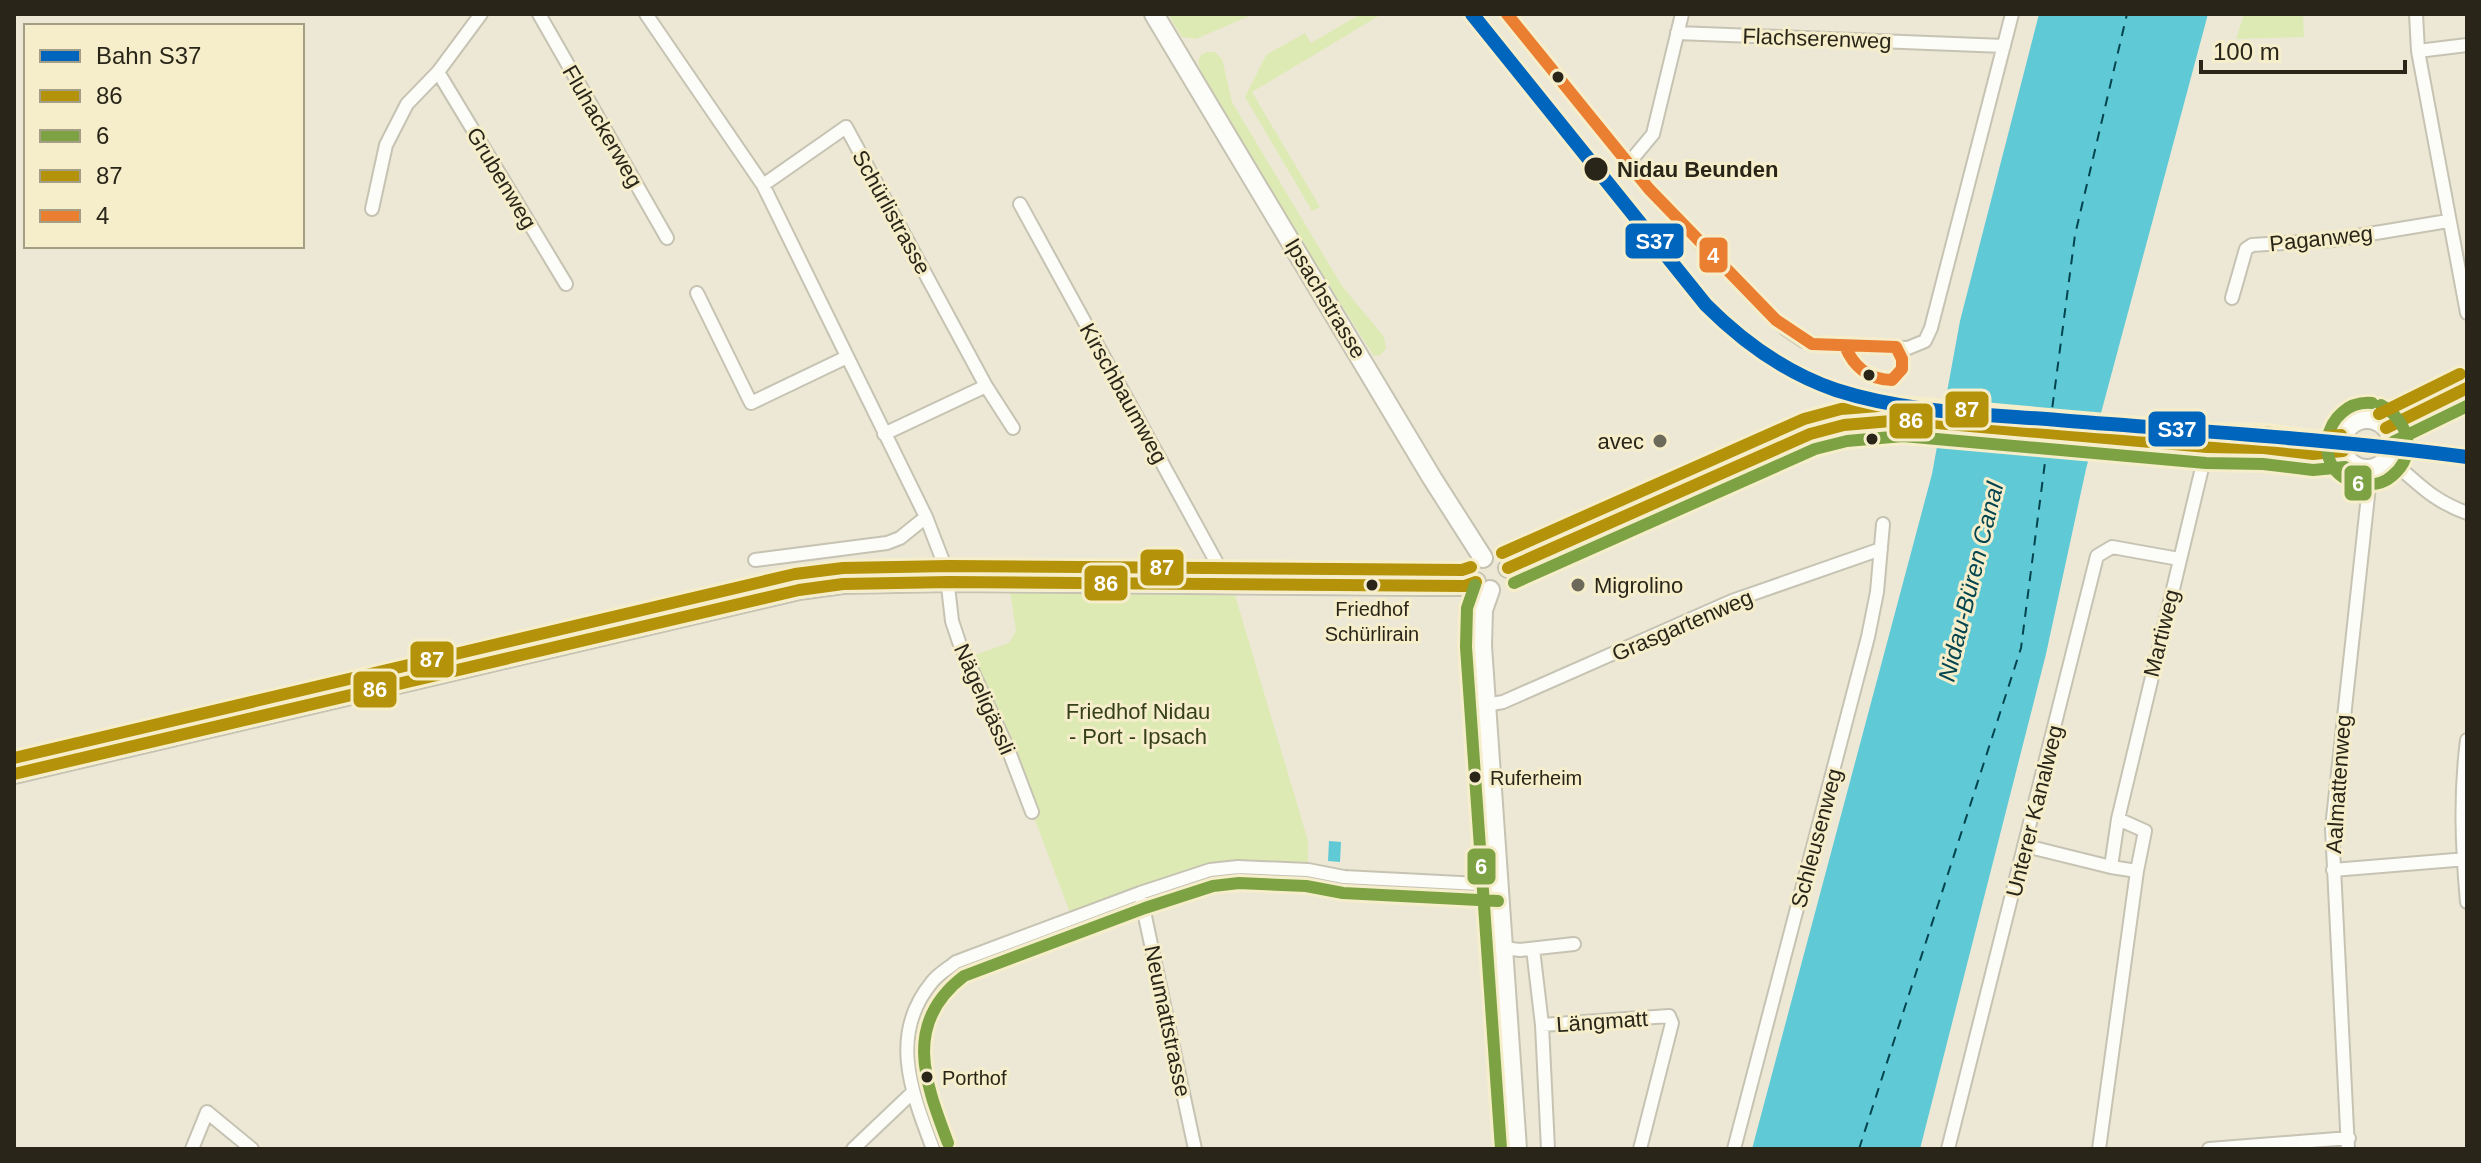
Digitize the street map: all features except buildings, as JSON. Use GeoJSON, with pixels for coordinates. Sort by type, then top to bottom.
{"type":"FeatureCollection","features":[{"type":"Feature","properties":{"kind":"main road","name":"Ipsachstrasse"},"geometry":{"type":"LineString","coordinates":[[1154,14],[1483,558]]}},
{"type":"Feature","properties":{"kind":"main road"},"geometry":{"type":"LineString","coordinates":[[2386,428],[2467,388]]}},
{"type":"Feature","properties":{"kind":"main road"},"geometry":{"type":"LineString","coordinates":[[2373,419],[2386,428],[2392,444],[2387,458],[2371,468],[2357,467],[2343,451],[2342,439],[2357,421],[2373,419]]}},
{"type":"Feature","properties":{"kind":"main road"},"geometry":{"type":"LineString","coordinates":[[1508,568],[1810,434],[1864,422],[1914,420],[2207,447],[2264,448],[2313,454],[2343,451]]}},
{"type":"Feature","properties":{"kind":"main road"},"geometry":{"type":"LineString","coordinates":[[15,773],[799,590],[843,584],[949,582],[1483,586],[1500,588],[1507,582],[1508,568],[1498,557],[1483,558],[1474,571],[1483,586],[1486,705],[1517,1149]]}},
{"type":"Feature","properties":{"kind":"street"},"geometry":{"type":"LineString","coordinates":[[372,209],[386,145],[407,104],[438,72],[481,14]]}},
{"type":"Feature","properties":{"kind":"street","name":"Fluhackerweg"},"geometry":{"type":"LineString","coordinates":[[539,14],[667,238]]}},
{"type":"Feature","properties":{"kind":"street"},"geometry":{"type":"LineString","coordinates":[[646,14],[763,185],[926,517],[949,582]]}},
{"type":"Feature","properties":{"kind":"street"},"geometry":{"type":"LineString","coordinates":[[1628,164],[1653,134],[1682,14]]}},
{"type":"Feature","properties":{"kind":"street"},"geometry":{"type":"LineString","coordinates":[[1510,15],[1628,164],[1711,255],[1786,329],[1812,344],[1917,346],[1925,341],[1931,328],[2012,14]]}},
{"type":"Feature","properties":{"kind":"street"},"geometry":{"type":"LineString","coordinates":[[2416,14],[2418,51],[2467,313]]}},
{"type":"Feature","properties":{"kind":"street","name":"Flachserenweg"},"geometry":{"type":"LineString","coordinates":[[1677,33],[2004,46]]}},
{"type":"Feature","properties":{"kind":"street"},"geometry":{"type":"LineString","coordinates":[[2418,51],[2467,45]]}},
{"type":"Feature","properties":{"kind":"street","name":"Grubenweg"},"geometry":{"type":"LineString","coordinates":[[438,72],[566,284]]}},
{"type":"Feature","properties":{"kind":"street","name":"Schürlistrasse"},"geometry":{"type":"LineString","coordinates":[[763,185],[846,127],[986,386],[1013,428]]}},
{"type":"Feature","properties":{"kind":"street","name":"Kirschbaumweg"},"geometry":{"type":"LineString","coordinates":[[1020,204],[1218,565],[1219,585]]}},
{"type":"Feature","properties":{"kind":"street","name":"Paganweg"},"geometry":{"type":"LineString","coordinates":[[2232,298],[2246,249],[2252,245],[2333,240],[2448,221]]}},
{"type":"Feature","properties":{"kind":"street"},"geometry":{"type":"LineString","coordinates":[[697,293],[751,403],[847,357]]}},
{"type":"Feature","properties":{"kind":"street"},"geometry":{"type":"LineString","coordinates":[[884,434],[986,386]]}},
{"type":"Feature","properties":{"kind":"street","name":"Martiweg"},"geometry":{"type":"LineString","coordinates":[[2111,867],[2118,819],[2207,447]]}},
{"type":"Feature","properties":{"kind":"street"},"geometry":{"type":"LineString","coordinates":[[2387,458],[2441,503],[2467,513]]}},
{"type":"Feature","properties":{"kind":"street","name":"Aalmattenweg"},"geometry":{"type":"LineString","coordinates":[[2348,1144],[2332,828],[2371,468]]}},
{"type":"Feature","properties":{"kind":"street"},"geometry":{"type":"LineString","coordinates":[[755,560],[887,543],[900,538],[926,517]]}},
{"type":"Feature","properties":{"kind":"street","name":"Schleusenweg"},"geometry":{"type":"LineString","coordinates":[[1734,1149],[1868,637],[1877,592],[1883,524]]}},
{"type":"Feature","properties":{"kind":"street","name":"Unterer Kanalweg"},"geometry":{"type":"LineString","coordinates":[[1948,1149],[2097,556],[2112,547],[2179,559]]}},
{"type":"Feature","properties":{"kind":"street","name":"Grasgartenweg"},"geometry":{"type":"LineString","coordinates":[[1486,705],[1503,702],[1732,601],[1881,549]]}},
{"type":"Feature","properties":{"kind":"street","name":"Nägeligässli"},"geometry":{"type":"LineString","coordinates":[[949,582],[952,621],[959,642],[1008,749],[1032,812]]}},
{"type":"Feature","properties":{"kind":"street"},"geometry":{"type":"LineString","coordinates":[[2467,740],[2461,789],[2467,902]]}},
{"type":"Feature","properties":{"kind":"street"},"geometry":{"type":"LineString","coordinates":[[2099,1149],[2145,831],[2118,819]]}},
{"type":"Feature","properties":{"kind":"street"},"geometry":{"type":"LineString","coordinates":[[2026,846],[2137,871]]}},
{"type":"Feature","properties":{"kind":"street"},"geometry":{"type":"LineString","coordinates":[[2333,870],[2465,859]]}},
{"type":"Feature","properties":{"kind":"street"},"geometry":{"type":"LineString","coordinates":[[933,1149],[906,1064],[910,1027],[918,1003],[933,980],[956,962],[1202,872],[1238,867],[1308,870],[1344,877],[1499,885]]}},
{"type":"Feature","properties":{"kind":"street","name":"Neumattstrasse"},"geometry":{"type":"LineString","coordinates":[[1140,893],[1195,1149]]}},
{"type":"Feature","properties":{"kind":"street"},"geometry":{"type":"LineString","coordinates":[[1503,948],[1533,949],[1574,944]]}},
{"type":"Feature","properties":{"kind":"street","name":"Längmatt"},"geometry":{"type":"LineString","coordinates":[[1533,949],[1542,1025],[1548,1149]]}},
{"type":"Feature","properties":{"kind":"street","name":"Längmatt"},"geometry":{"type":"LineString","coordinates":[[1542,1025],[1669,1016],[1672,1023],[1640,1149]]}},
{"type":"Feature","properties":{"kind":"street"},"geometry":{"type":"LineString","coordinates":[[853,1149],[913,1092]]}},
{"type":"Feature","properties":{"kind":"street"},"geometry":{"type":"LineString","coordinates":[[192,1149],[207,1112],[252,1149]]}},
{"type":"Feature","properties":{"kind":"street"},"geometry":{"type":"LineString","coordinates":[[2209,1149],[2348,1144]]}},
{"type":"Feature","properties":{"kind":"green space"},"geometry":{"type":"Polygon","coordinates":[[[1168,14],[1254,14],[1196,39],[1182,37],[1168,14]]]}},
{"type":"Feature","properties":{"kind":"green space"},"geometry":{"type":"Polygon","coordinates":[[[1361,14],[1382,14],[1252,92],[1320,207],[1312,211],[1245,97],[1266,55],[1305,33],[1311,43],[1361,14]]]}},
{"type":"Feature","properties":{"kind":"green space"},"geometry":{"type":"Polygon","coordinates":[[[2244,14],[2303,14],[2304,37],[2236,39],[2244,14]]]}},
{"type":"Feature","properties":{"kind":"green space"},"geometry":{"type":"Polygon","coordinates":[[[1207,52],[1215,52],[1222,59],[1232,102],[1342,286],[1384,337],[1386,349],[1380,355],[1374,356],[1301,242],[1202,77],[1198,61],[1207,52]]]}},
{"type":"Feature","properties":{"kind":"green space","name":"Friedhof Nidau - Port - Ipsach"},"geometry":{"type":"Polygon","coordinates":[[[1232,585],[1308,841],[1308,870],[1238,867],[1072,918],[1032,812],[966,658],[1009,643],[1016,631],[1010,591],[1232,585]]]}},
{"type":"Feature","properties":{"kind":"water","name":"Nidau-Büren Canal"},"geometry":{"type":"Polygon","coordinates":[[[2039,14],[2208,14],[2086,469],[2046,654],[1920,1149],[1752,1149],[1932,474],[1960,321],[2039,14]]]}},
{"type":"Feature","properties":{"kind":"water"},"geometry":{"type":"Polygon","coordinates":[[[1329,841],[1341,842],[1340,862],[1328,861],[1329,841]]]}},
{"type":"Feature","properties":{"kind":"pier"},"geometry":{"type":"Polygon","coordinates":[[[1942,404],[2103,419],[2095,450],[1936,435],[1942,404]]]}},
{"type":"Feature","properties":{"kind":"ferry route"},"geometry":{"type":"LineString","coordinates":[[2050,425],[2075,235],[2127,14]]}},
{"type":"Feature","properties":{"kind":"ferry route"},"geometry":{"type":"LineString","coordinates":[[1859,1149],[2021,648],[2048,439]]}},
{"type":"Feature","properties":{"kind":"rail line","name":"S37"},"geometry":{"type":"LineString","coordinates":[[1472,14],[1706,305],[1735,332],[1800,375],[1863,398],[1946,411],[2314,440],[2467,457]]}},
{"type":"Feature","properties":{"kind":"transit line","name":"4"},"geometry":{"type":"LineString","coordinates":[[1507,14],[1649,189],[1776,320],[1812,344],[1896,347],[1902,359],[1902,369],[1892,380],[1876,378],[1857,366],[1845,346]]}},
{"type":"Feature","properties":{"kind":"transit line","name":"87"},"geometry":{"type":"LineString","coordinates":[[2379,414],[2460,374]]}},
{"type":"Feature","properties":{"kind":"transit line","name":"86"},"geometry":{"type":"LineString","coordinates":[[2386,428],[2467,388]]}},
{"type":"Feature","properties":{"kind":"transit line","name":"6"},"geometry":{"type":"LineString","coordinates":[[2372,403],[2355,405],[2342,412],[2328,438],[2332,466],[2342,477],[2358,483],[2385,481],[2400,467],[2408,448],[2398,419],[2381,405]]}},
{"type":"Feature","properties":{"kind":"transit line","name":"87"},"geometry":{"type":"LineString","coordinates":[[1502,553],[1804,419],[1841,409],[1903,404],[2208,431],[2264,432],[2313,438],[2341,435]]}},
{"type":"Feature","properties":{"kind":"transit line","name":"6"},"geometry":{"type":"LineString","coordinates":[[2393,442],[2467,406]]}},
{"type":"Feature","properties":{"kind":"transit line","name":"86"},"geometry":{"type":"LineString","coordinates":[[1508,568],[1810,434],[1844,425],[1903,420],[2207,447],[2264,448],[2313,454],[2343,451]]}},
{"type":"Feature","properties":{"kind":"transit line","name":"6"},"geometry":{"type":"LineString","coordinates":[[1514,583],[1815,449],[1847,441],[1903,436],[2206,463],[2263,464],[2313,470],[2345,467]]}},
{"type":"Feature","properties":{"kind":"transit line","name":"87"},"geometry":{"type":"LineString","coordinates":[[14,758],[795,574],[843,568],[949,566],[1462,570],[1471,567]]}},
{"type":"Feature","properties":{"kind":"transit line","name":"86"},"geometry":{"type":"LineString","coordinates":[[14,774],[799,590],[843,584],[1465,586],[1476,582]]}},
{"type":"Feature","properties":{"kind":"transit line","name":"6"},"geometry":{"type":"LineString","coordinates":[[1475,585],[1467,608],[1466,647],[1501,1149]]}},
{"type":"Feature","properties":{"kind":"transit line","name":"6"},"geometry":{"type":"LineString","coordinates":[[948,1143],[927,1076],[924,1054],[926,1033],[932,1013],[945,994],[964,976],[1145,908],[1213,886],[1239,883],[1306,886],[1343,893],[1498,901]]}},
{"type":"Feature","properties":{"kind":"place","name":"Nidau Beunden"},"geometry":{"type":"Point","coordinates":[1596,169]}},
{"type":"Feature","properties":{"kind":"place","name":"avec"},"geometry":{"type":"Point","coordinates":[1660,441]}},
{"type":"Feature","properties":{"kind":"place","name":"Friedhof Schürlirain"},"geometry":{"type":"Point","coordinates":[1372,585]}},
{"type":"Feature","properties":{"kind":"place","name":"Migrolino"},"geometry":{"type":"Point","coordinates":[1578,585]}},
{"type":"Feature","properties":{"kind":"place","name":"Ruferheim"},"geometry":{"type":"Point","coordinates":[1475,777]}},
{"type":"Feature","properties":{"kind":"place","name":"Porthof"},"geometry":{"type":"Point","coordinates":[927,1077]}}]}
